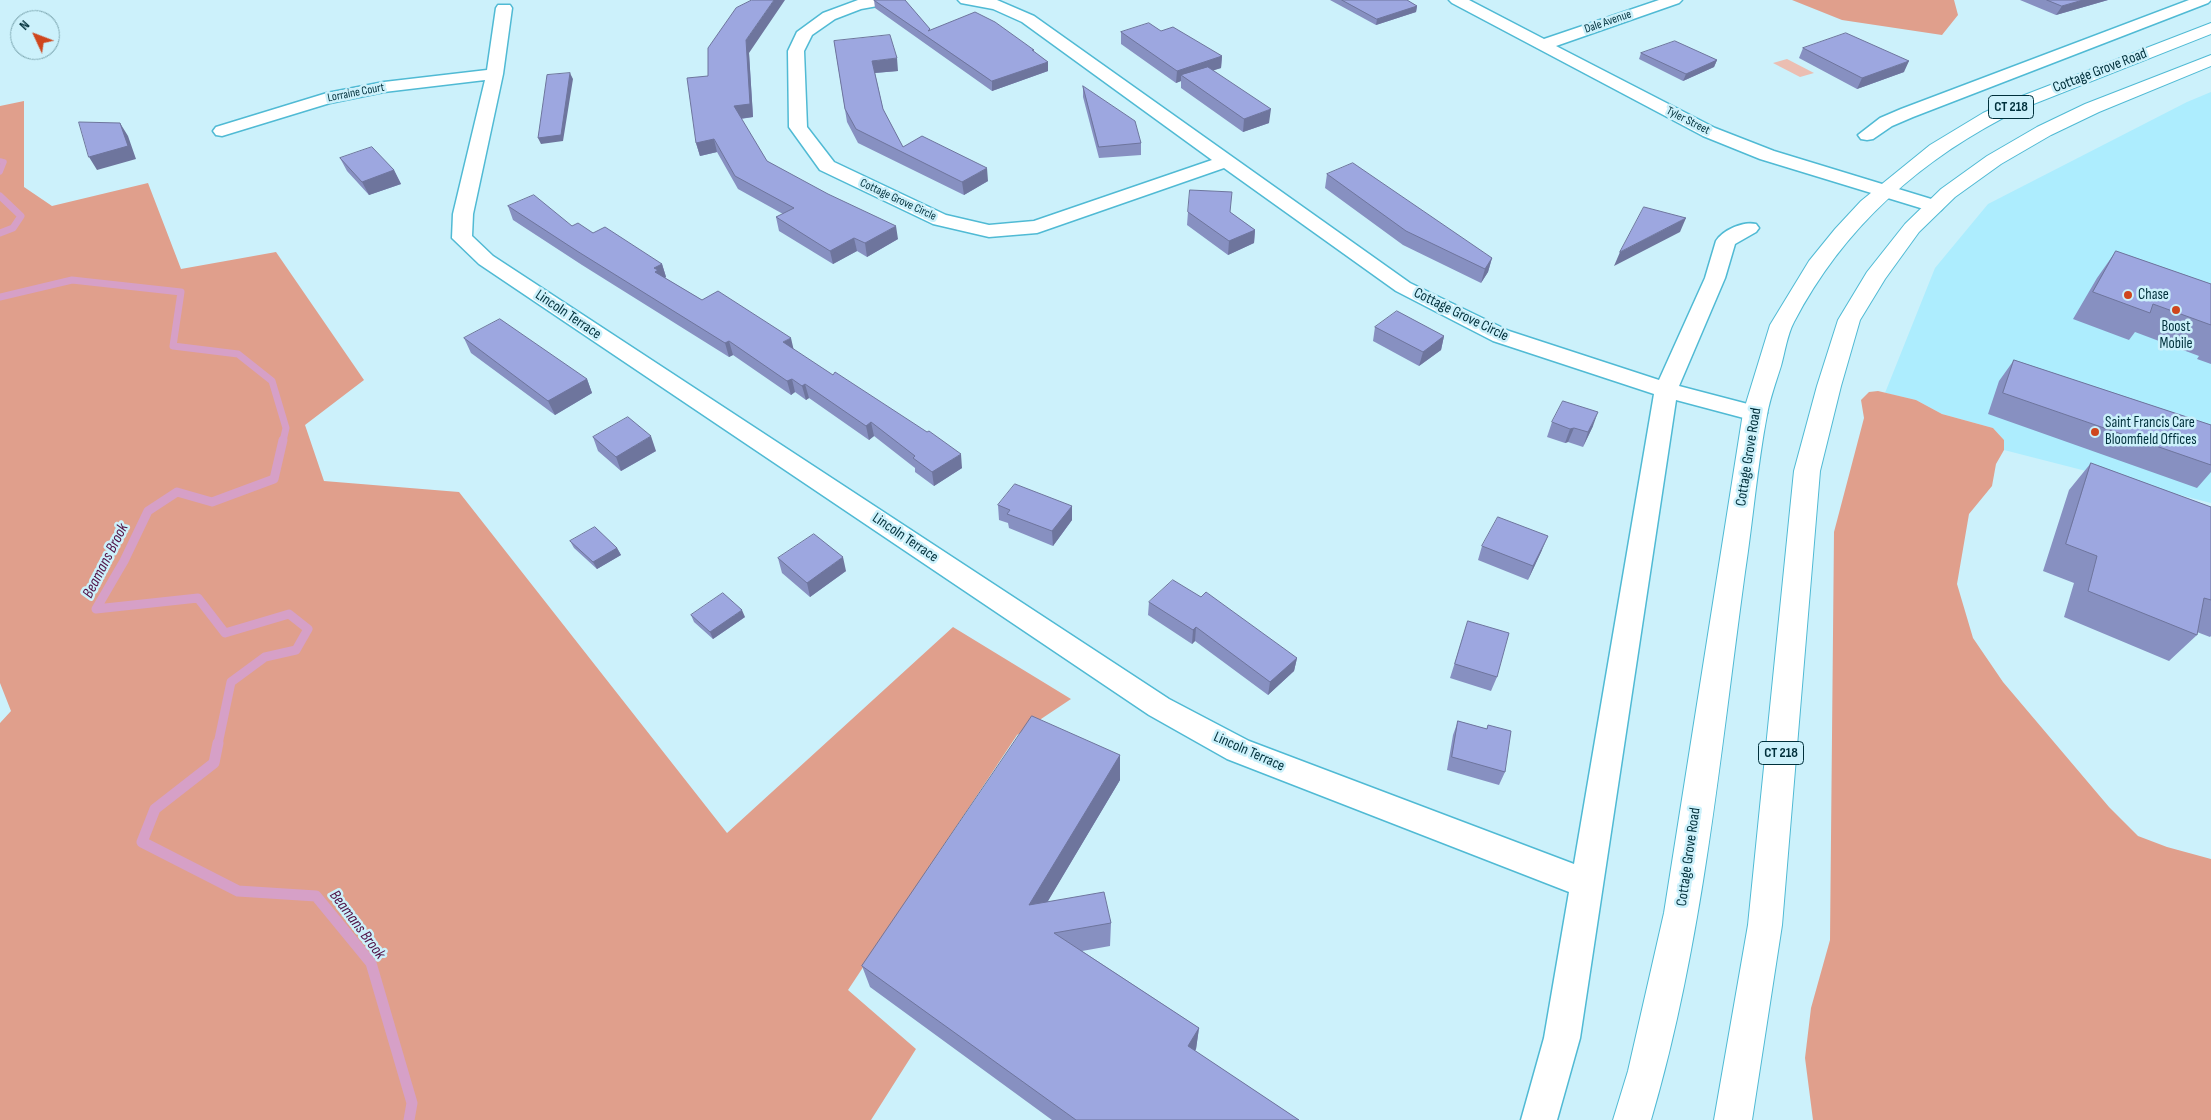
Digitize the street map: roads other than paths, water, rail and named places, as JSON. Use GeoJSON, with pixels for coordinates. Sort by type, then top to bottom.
{"type":"FeatureCollection","features":[{"type":"Feature","properties":{"kind":"main road","name":"Cottage Grove Road"},"geometry":{"type":"LineString","coordinates":[[1632,1120],[1647,1071],[1681,913],[1755,413],[1781,325],[1818,266],[1842,233],[1868,205],[1937,149],[1990,117],[2211,28]]}},
{"type":"Feature","properties":{"kind":"main road"},"geometry":{"type":"LineString","coordinates":[[2153,51],[2192,68]]}},
{"type":"Feature","properties":{"kind":"main road","name":"Cottage Grove Road"},"geometry":{"type":"LineString","coordinates":[[1733,1120],[1765,925],[1807,470],[1828,386],[1849,320],[1875,278],[1912,228],[1948,193],[1994,160],[2044,131],[2092,108],[2211,60]]}},
{"type":"Feature","properties":{"kind":"street","name":"Cottage Grove Circle"},"geometry":{"type":"LineString","coordinates":[[890,0],[858,5],[829,16],[804,32],[796,51],[798,127],[827,166],[940,220],[989,231],[1036,227],[1226,161]]}},
{"type":"Feature","properties":{"kind":"street","name":"Cottage Grove Circle"},"geometry":{"type":"LineString","coordinates":[[966,0],[997,5],[1028,19],[1403,287],[1501,336],[1666,390],[1755,413]]}},
{"type":"Feature","properties":{"kind":"street","name":"Tyler Street"},"geometry":{"type":"LineString","coordinates":[[1457,0],[1709,132],[1767,155],[1934,206]]}},
{"type":"Feature","properties":{"kind":"street","name":"Dale Avenue"},"geometry":{"type":"LineString","coordinates":[[1542,45],[1674,0]]}},
{"type":"Feature","properties":{"kind":"street","name":"Cottage Grove Road"},"geometry":{"type":"LineString","coordinates":[[1867,135],[1886,122],[1907,113],[2203,0]]}},
{"type":"Feature","properties":{"kind":"street","name":"Lincoln Terrace"},"geometry":{"type":"LineString","coordinates":[[504,8],[495,74],[463,214],[462,238],[486,260],[1159,707],[1238,750],[1588,884]]}},
{"type":"Feature","properties":{"kind":"street","name":"Lorraine Court"},"geometry":{"type":"LineString","coordinates":[[222,131],[336,96],[384,86],[495,74]]}},
{"type":"Feature","properties":{"kind":"street"},"geometry":{"type":"LineString","coordinates":[[1539,1120],[1562,1038],[1666,390],[1715,278],[1726,241],[1750,228]]}},
{"type":"Feature","properties":{"kind":"waterway","name":"Beamans Brook"},"geometry":{"type":"LineString","coordinates":[[0,161],[4,162],[0,172]]}},
{"type":"Feature","properties":{"kind":"waterway","name":"Beamans Brook"},"geometry":{"type":"LineString","coordinates":[[0,196],[21,216],[13,228],[0,233]]}},
{"type":"Feature","properties":{"kind":"waterway","name":"Beamans Brook"},"geometry":{"type":"LineString","coordinates":[[0,297],[72,280],[181,292],[173,346],[238,354],[272,381],[286,428],[283,441]]}},
{"type":"Feature","properties":{"kind":"waterway","name":"Beamans Brook"},"geometry":{"type":"LineString","coordinates":[[218,744],[231,682],[265,657],[296,650],[308,629],[289,614],[225,633],[198,598],[96,609],[124,561],[148,511],[177,492],[212,502],[274,479],[283,440]]}},
{"type":"Feature","properties":{"kind":"waterway","name":"Beamans Brook"},"geometry":{"type":"LineString","coordinates":[[218,743],[214,763],[155,809],[142,842],[238,891],[316,896],[371,963],[412,1103],[409,1120]]}},
{"type":"Feature","properties":{"kind":"place","name":"Chase"},"geometry":{"type":"Point","coordinates":[2128,295]}},
{"type":"Feature","properties":{"kind":"place","name":"Boost Mobile"},"geometry":{"type":"Point","coordinates":[2176,310]}},
{"type":"Feature","properties":{"kind":"place","name":"Saint Francis Care Bloomfield Offices"},"geometry":{"type":"Point","coordinates":[2095,432]}}]}
